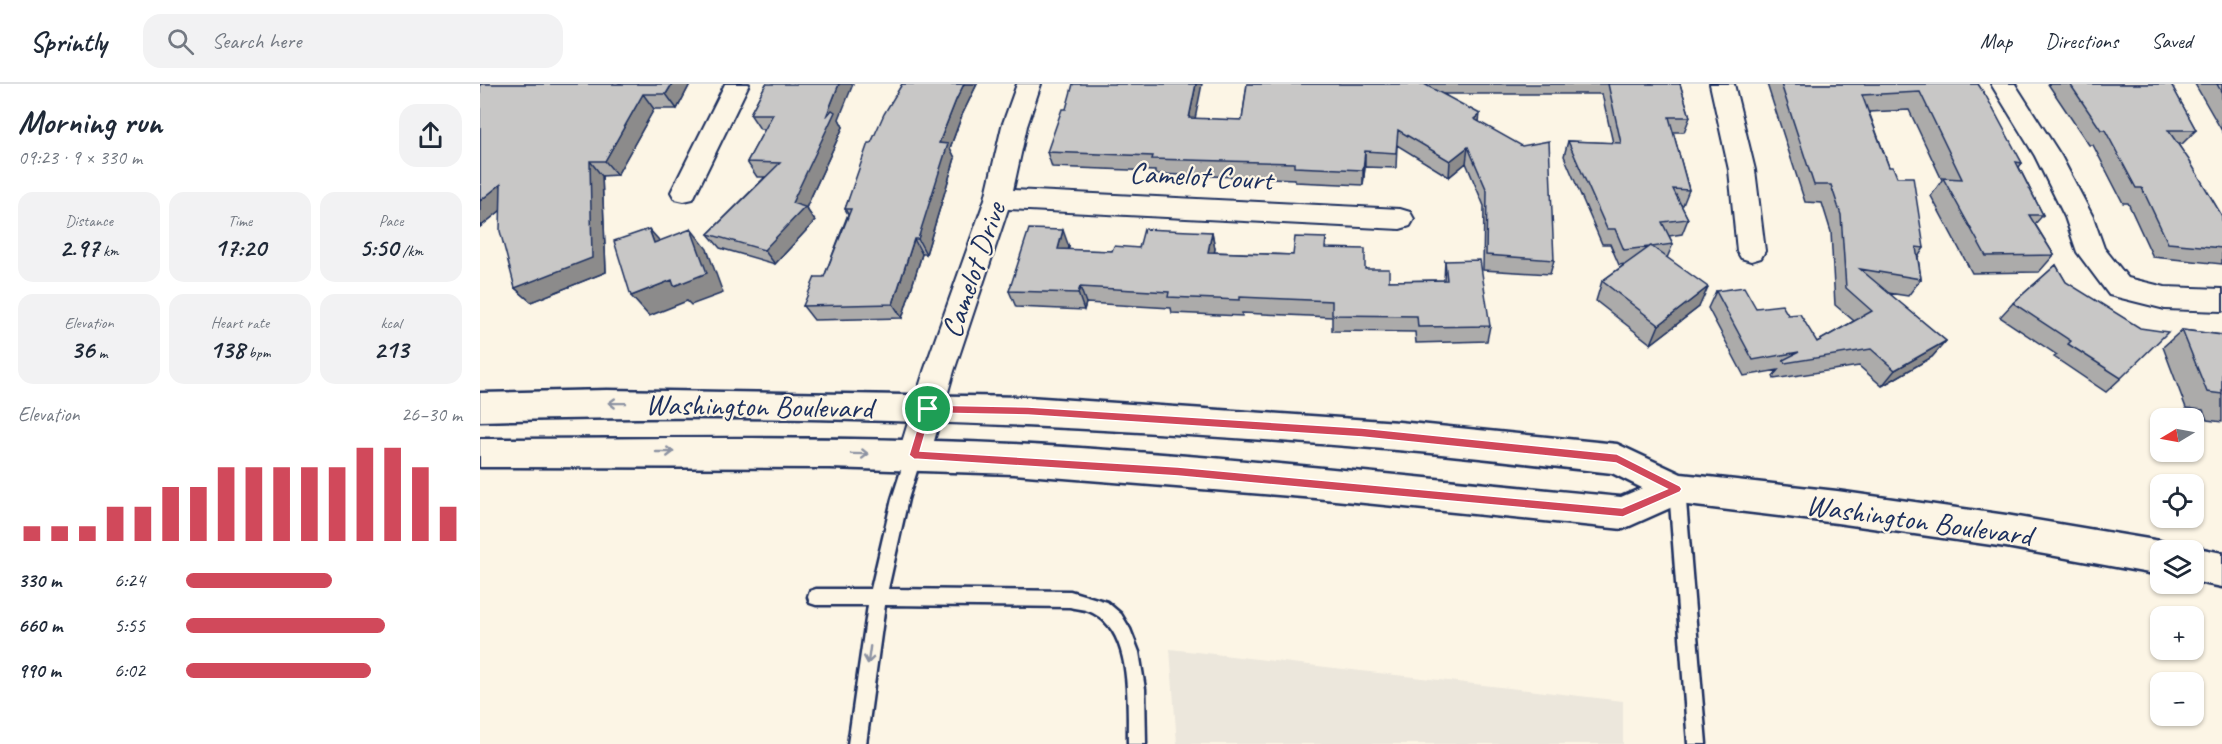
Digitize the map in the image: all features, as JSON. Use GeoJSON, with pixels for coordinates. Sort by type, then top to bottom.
{"type":"FeatureCollection","features":[{"type":"Feature","properties":{"kind":"main road","name":"Washington Boulevard"},"geometry":{"type":"LineString","coordinates":[[480,407],[607,403],[1028,411],[1362,433],[1617,459],[1677,489],[1837,507],[2006,531],[2150,556]]}},
{"type":"Feature","properties":{"kind":"main road","name":"Washington Boulevard"},"geometry":{"type":"LineString","coordinates":[[480,453],[914,455],[1014,459],[1201,473],[1623,513],[1677,489]]}},
{"type":"Feature","properties":{"kind":"main road"},"geometry":{"type":"LineString","coordinates":[[2204,566],[2222,570]]}},
{"type":"Feature","properties":{"kind":"street"},"geometry":{"type":"LineString","coordinates":[[684,192],[737,84]]}},
{"type":"Feature","properties":{"kind":"street","name":"Camelot Drive"},"geometry":{"type":"LineString","coordinates":[[914,455],[998,198],[1006,172],[1011,132],[1029,84]]}},
{"type":"Feature","properties":{"kind":"street"},"geometry":{"type":"LineString","coordinates":[[1722,84],[1742,170],[1751,251]]}},
{"type":"Feature","properties":{"kind":"street"},"geometry":{"type":"LineString","coordinates":[[2003,84],[2048,156],[2079,217],[2091,252],[2119,287],[2165,298],[2222,300]]}},
{"type":"Feature","properties":{"kind":"street","name":"Camelot Court"},"geometry":{"type":"LineString","coordinates":[[998,198],[1400,219]]}},
{"type":"Feature","properties":{"kind":"lane"},"geometry":{"type":"LineString","coordinates":[[857,744],[878,597],[900,499],[914,455]]}},
{"type":"Feature","properties":{"kind":"lane"},"geometry":{"type":"LineString","coordinates":[[1677,489],[1697,744]]}},
{"type":"Feature","properties":{"kind":"lane"},"geometry":{"type":"LineString","coordinates":[[816,597],[1070,599],[1099,606],[1116,619],[1127,639],[1133,668],[1137,744]]}},
{"type":"Feature","properties":{"kind":"shaded area"},"geometry":{"type":"Polygon","coordinates":[[[1170,649],[1623,701],[1623,744],[1177,744],[1170,649]]]}},
{"type":"Feature","properties":{"kind":"building"},"geometry":{"type":"Polygon","coordinates":[[[480,84],[672,84],[666,94],[643,94],[605,161],[590,161],[592,258],[515,288],[500,231],[501,184],[480,201],[480,84]]]}},
{"type":"Feature","properties":{"kind":"building"},"geometry":{"type":"Polygon","coordinates":[[[766,84],[839,84],[826,117],[832,110],[835,112],[792,203],[805,207],[764,250],[708,234],[780,163],[747,162],[773,114],[750,114],[766,84]]]}},
{"type":"Feature","properties":{"kind":"building"},"geometry":{"type":"Polygon","coordinates":[[[902,84],[964,84],[939,143],[948,144],[918,239],[914,239],[893,304],[803,306],[815,277],[824,277],[851,209],[845,209],[868,143],[871,143],[884,114],[902,84]]]}},
{"type":"Feature","properties":{"kind":"building"},"geometry":{"type":"Polygon","coordinates":[[[1073,84],[1196,84],[1189,118],[1242,120],[1247,84],[1424,84],[1480,114],[1474,119],[1522,146],[1549,141],[1554,260],[1486,255],[1487,191],[1468,147],[1450,161],[1398,130],[1396,153],[1365,151],[1363,170],[1294,167],[1294,163],[1152,159],[1153,156],[1047,152],[1062,109],[1066,109],[1073,84]]]}},
{"type":"Feature","properties":{"kind":"building"},"geometry":{"type":"Polygon","coordinates":[[[1608,84],[1680,84],[1690,117],[1669,117],[1689,190],[1673,189],[1688,219],[1662,222],[1673,244],[1624,250],[1615,229],[1607,229],[1568,141],[1621,143],[1608,84]]]}},
{"type":"Feature","properties":{"kind":"building"},"geometry":{"type":"Polygon","coordinates":[[[1781,84],[1978,84],[2022,163],[2016,162],[2043,215],[2029,215],[2054,255],[1986,256],[1943,178],[1962,179],[1920,92],[1862,95],[1889,167],[1893,167],[1897,177],[1913,177],[1924,248],[1916,247],[1921,279],[1860,269],[1946,341],[1895,370],[1871,349],[1785,363],[1783,360],[1799,352],[1753,360],[1716,291],[1744,287],[1756,308],[1782,305],[1788,315],[1800,314],[1817,342],[1872,311],[1846,288],[1841,215],[1831,185],[1814,185],[1781,84]]]}},
{"type":"Feature","properties":{"kind":"building"},"geometry":{"type":"Polygon","coordinates":[[[2070,84],[2171,84],[2196,130],[2168,130],[2189,160],[2222,216],[2222,248],[2168,243],[2142,188],[2136,188],[2105,130],[2101,130],[2070,84]]]}},
{"type":"Feature","properties":{"kind":"building"},"geometry":{"type":"Polygon","coordinates":[[[649,229],[654,243],[691,229],[707,273],[674,286],[672,280],[631,296],[614,241],[649,229]]]}},
{"type":"Feature","properties":{"kind":"building"},"geometry":{"type":"Polygon","coordinates":[[[1029,229],[1063,230],[1058,249],[1112,251],[1114,246],[1139,248],[1144,229],[1212,232],[1208,252],[1293,255],[1295,237],[1326,238],[1325,248],[1365,249],[1365,269],[1389,269],[1389,281],[1447,280],[1445,261],[1480,260],[1490,326],[1418,327],[1417,316],[1332,315],[1332,301],[1168,297],[1169,292],[1080,287],[1078,293],[1009,291],[1029,229]]]}},
{"type":"Feature","properties":{"kind":"building"},"geometry":{"type":"Polygon","coordinates":[[[1651,246],[1708,287],[1659,325],[1602,281],[1651,246]]]}},
{"type":"Feature","properties":{"kind":"building"},"geometry":{"type":"Polygon","coordinates":[[[2056,265],[2066,282],[2140,328],[2168,332],[2121,378],[2068,344],[2071,341],[2013,303],[2056,265]]]}},
{"type":"Feature","properties":{"kind":"building"},"geometry":{"type":"Polygon","coordinates":[[[2182,330],[2222,335],[2222,394],[2207,392],[2182,330]]]}},
{"type":"Feature","properties":{"kind":"route"},"geometry":{"type":"LineString","coordinates":[[928,409],[1028,411],[1362,433],[1617,459],[1677,489],[1623,513],[1178,471],[1014,459],[914,455],[928,409]]}}]}
